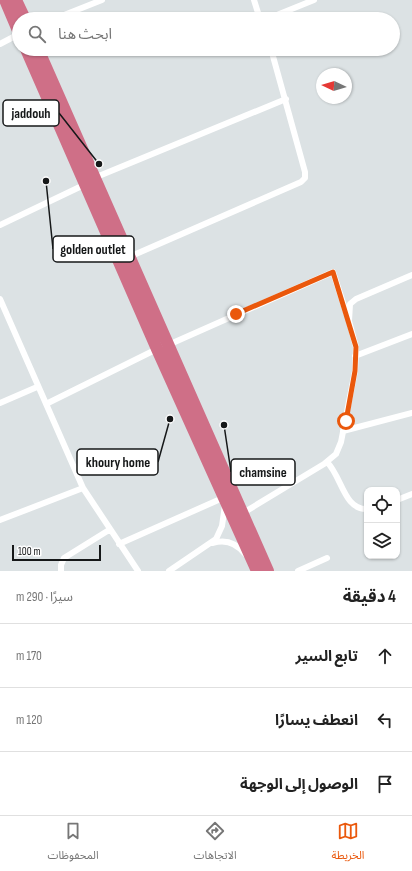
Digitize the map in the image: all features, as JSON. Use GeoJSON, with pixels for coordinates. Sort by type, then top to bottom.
{"type":"FeatureCollection","features":[{"type":"Feature","properties":{"kind":"highway"},"geometry":{"type":"LineString","coordinates":[[5,0],[12,17]]}},
{"type":"Feature","properties":{"kind":"highway"},"geometry":{"type":"LineString","coordinates":[[16,0],[22,12]]}},
{"type":"Feature","properties":{"kind":"highway"},"geometry":{"type":"LineString","coordinates":[[29,56],[90,181],[130,258],[163,347],[243,513],[268,571]]}},
{"type":"Feature","properties":{"kind":"highway"},"geometry":{"type":"LineString","coordinates":[[41,56],[90,181],[163,347],[225,498],[257,571]]}},
{"type":"Feature","properties":{"kind":"street"},"geometry":{"type":"LineString","coordinates":[[72,12],[102,0]]}},
{"type":"Feature","properties":{"kind":"street"},"geometry":{"type":"LineString","coordinates":[[254,0],[258,12]]}},
{"type":"Feature","properties":{"kind":"street"},"geometry":{"type":"LineString","coordinates":[[284,12],[314,0]]}},
{"type":"Feature","properties":{"kind":"street"},"geometry":{"type":"LineString","coordinates":[[0,44],[12,38]]}},
{"type":"Feature","properties":{"kind":"street"},"geometry":{"type":"LineString","coordinates":[[130,258],[303,180],[305,172],[273,56]]}},
{"type":"Feature","properties":{"kind":"street"},"geometry":{"type":"LineString","coordinates":[[0,225],[90,181],[286,99]]}},
{"type":"Feature","properties":{"kind":"street"},"geometry":{"type":"LineString","coordinates":[[46,404],[163,347],[333,272],[356,341],[354,356],[355,371],[339,449],[327,462],[243,513]]}},
{"type":"Feature","properties":{"kind":"street"},"geometry":{"type":"LineString","coordinates":[[349,321],[349,307],[352,302],[412,275]]}},
{"type":"Feature","properties":{"kind":"street"},"geometry":{"type":"LineString","coordinates":[[0,299],[83,488],[109,530],[138,571]]}},
{"type":"Feature","properties":{"kind":"street"},"geometry":{"type":"LineString","coordinates":[[354,356],[412,334]]}},
{"type":"Feature","properties":{"kind":"street"},"geometry":{"type":"LineString","coordinates":[[0,403],[38,387]]}},
{"type":"Feature","properties":{"kind":"street"},"geometry":{"type":"LineString","coordinates":[[343,431],[412,413]]}},
{"type":"Feature","properties":{"kind":"street"},"geometry":{"type":"LineString","coordinates":[[327,462],[339,478],[350,502],[357,509],[364,509]]}},
{"type":"Feature","properties":{"kind":"street"},"geometry":{"type":"LineString","coordinates":[[0,520],[83,488]]}},
{"type":"Feature","properties":{"kind":"street"},"geometry":{"type":"LineString","coordinates":[[400,499],[412,494]]}},
{"type":"Feature","properties":{"kind":"street"},"geometry":{"type":"LineString","coordinates":[[169,571],[211,543],[221,531],[225,498]]}},
{"type":"Feature","properties":{"kind":"street"},"geometry":{"type":"LineString","coordinates":[[119,544],[225,498]]}},
{"type":"Feature","properties":{"kind":"street"},"geometry":{"type":"LineString","coordinates":[[61,571],[61,565],[64,558],[109,530]]}},
{"type":"Feature","properties":{"kind":"street"},"geometry":{"type":"LineString","coordinates":[[211,543],[225,542],[236,546],[245,554],[257,571]]}},
{"type":"Feature","properties":{"kind":"street"},"geometry":{"type":"LineString","coordinates":[[298,571],[327,558]]}},
{"type":"Feature","properties":{"kind":"place","name":"jaddouh"},"geometry":{"type":"Point","coordinates":[99,164]}},
{"type":"Feature","properties":{"kind":"place","name":"golden outlet"},"geometry":{"type":"Point","coordinates":[46,181]}},
{"type":"Feature","properties":{"kind":"place","name":"khoury home"},"geometry":{"type":"Point","coordinates":[170,419]}},
{"type":"Feature","properties":{"kind":"place","name":"chamsine"},"geometry":{"type":"Point","coordinates":[224,425]}},
{"type":"Feature","properties":{"kind":"route"},"geometry":{"type":"LineString","coordinates":[[236,314],[333,272],[356,341],[354,356],[355,371],[346,421]]}}]}
